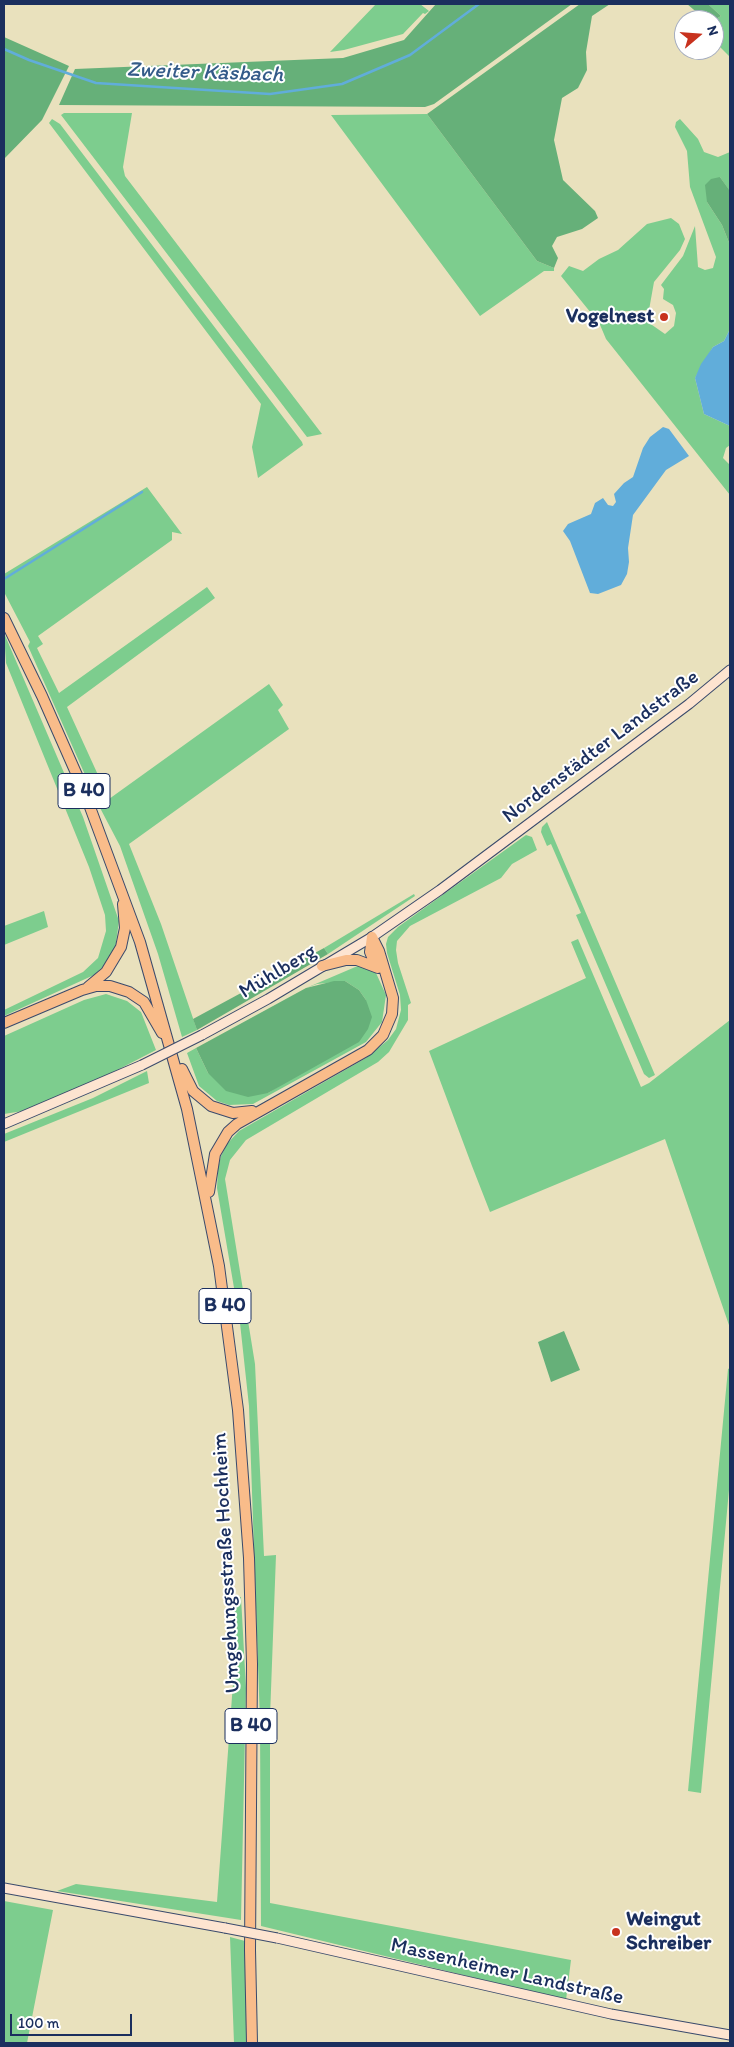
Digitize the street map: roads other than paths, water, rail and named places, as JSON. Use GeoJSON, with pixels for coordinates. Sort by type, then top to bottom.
{"type":"FeatureCollection","features":[{"type":"Feature","properties":{"kind":"main road","name":"B 40"},"geometry":{"type":"LineString","coordinates":[[4,618],[64,743],[121,888],[169,1039],[208,1203]]}},
{"type":"Feature","properties":{"kind":"main road","name":"Nordenstädter Landstraße"},"geometry":{"type":"LineString","coordinates":[[372,936],[492,852],[730,670]]}},
{"type":"Feature","properties":{"kind":"main road"},"geometry":{"type":"LineString","coordinates":[[82,990],[106,972],[121,947],[124,928],[121,888]]}},
{"type":"Feature","properties":{"kind":"main road"},"geometry":{"type":"LineString","coordinates":[[372,936],[370,952],[378,968],[389,982]]}},
{"type":"Feature","properties":{"kind":"main road"},"geometry":{"type":"LineString","coordinates":[[208,1203],[212,1165],[221,1142],[237,1124],[262,1108],[368,1050],[387,1029],[392,1014],[393,998],[379,951],[372,936]]}},
{"type":"Feature","properties":{"kind":"main road","name":"Mühlberg"},"geometry":{"type":"LineString","coordinates":[[4,1124],[142,1065],[202,1035],[372,936]]}},
{"type":"Feature","properties":{"kind":"main road"},"geometry":{"type":"LineString","coordinates":[[322,966],[346,960],[357,960],[378,968]]}},
{"type":"Feature","properties":{"kind":"main road"},"geometry":{"type":"LineString","coordinates":[[4,1023],[82,990],[96,986],[110,986],[137,996],[150,1009],[174,1058]]}},
{"type":"Feature","properties":{"kind":"main road"},"geometry":{"type":"LineString","coordinates":[[169,1039],[189,1085],[205,1102],[218,1110],[233,1113],[248,1112],[262,1108]]}},
{"type":"Feature","properties":{"kind":"main road","name":"Umgehungsstraße Hochheim"},"geometry":{"type":"LineString","coordinates":[[208,1203],[234,1372],[249,1558],[252,1664],[250,1950],[252,2043]]}},
{"type":"Feature","properties":{"kind":"main road","name":"Massenheimer Landstraße"},"geometry":{"type":"LineString","coordinates":[[4,1888],[277,1938],[611,2014],[730,2035]]}},
{"type":"Feature","properties":{"kind":"water"},"geometry":{"type":"Polygon","coordinates":[[[730,329],[730,426],[704,414],[695,378],[701,364],[713,347],[724,341],[730,329]]]}},
{"type":"Feature","properties":{"kind":"water"},"geometry":{"type":"Polygon","coordinates":[[[663,427],[669,429],[689,456],[666,470],[633,515],[628,548],[629,562],[627,574],[621,585],[598,594],[590,593],[570,541],[563,531],[568,524],[591,514],[595,503],[603,498],[608,505],[613,506],[616,502],[614,494],[624,483],[633,477],[643,448],[650,437],[663,427]]]}},
{"type":"Feature","properties":{"kind":"waterway","name":"Zweiter Käsbach"},"geometry":{"type":"LineString","coordinates":[[4,49],[29,60],[96,83],[270,94],[342,84],[410,55],[479,4]]}},
{"type":"Feature","properties":{"kind":"waterway"},"geometry":{"type":"LineString","coordinates":[[4,579],[142,492]]}},
{"type":"Feature","properties":{"kind":"place","name":"Vogelnest"},"geometry":{"type":"Point","coordinates":[664,317]}},
{"type":"Feature","properties":{"kind":"place","name":"Weingut Schreiber"},"geometry":{"type":"Point","coordinates":[616,1932]}}]}
